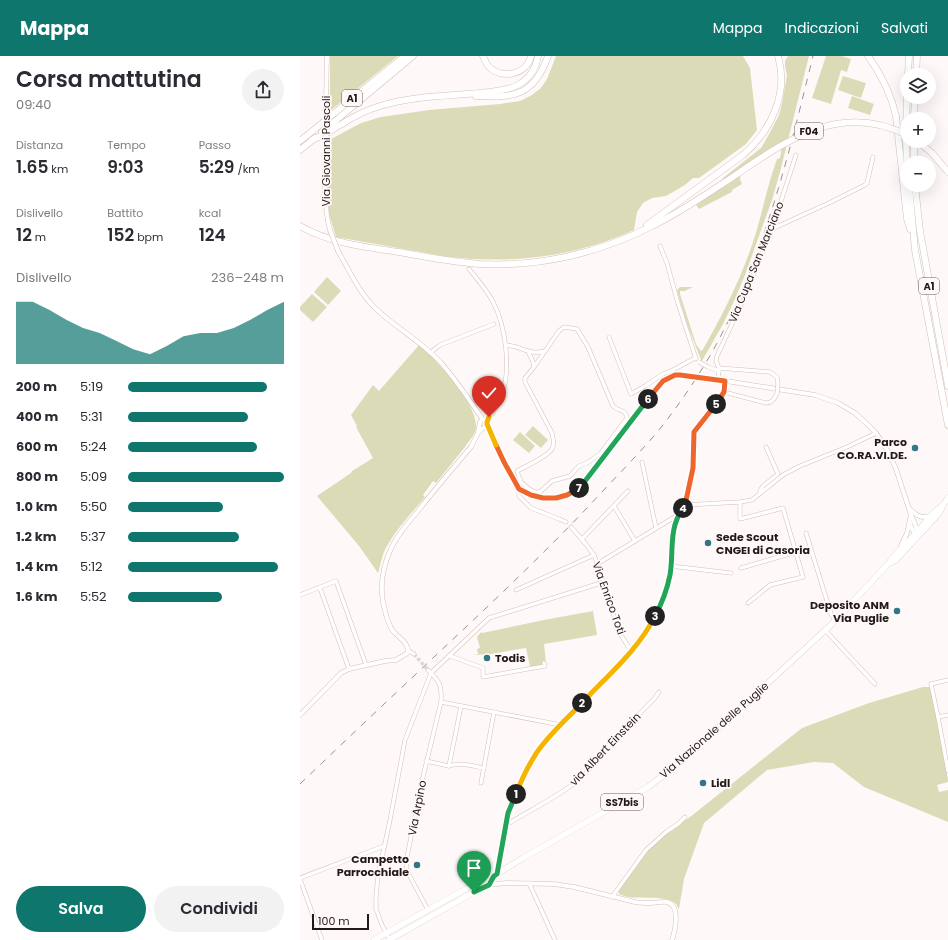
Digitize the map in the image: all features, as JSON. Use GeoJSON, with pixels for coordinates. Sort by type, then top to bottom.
{"type":"FeatureCollection","features":[{"type":"Feature","properties":{"kind":"highway","name":"A1"},"geometry":{"type":"LineString","coordinates":[[300,141],[405,56]]}},
{"type":"Feature","properties":{"kind":"highway","name":"A1"},"geometry":{"type":"LineString","coordinates":[[300,150],[413,56]]}},
{"type":"Feature","properties":{"kind":"highway"},"geometry":{"type":"LineString","coordinates":[[395,71],[418,56]]}},
{"type":"Feature","properties":{"kind":"highway"},"geometry":{"type":"LineString","coordinates":[[483,56],[489,67],[494,71],[498,73],[513,74],[523,69],[530,60],[531,56]]}},
{"type":"Feature","properties":{"kind":"highway"},"geometry":{"type":"LineString","coordinates":[[312,140],[354,117],[380,106],[407,100],[506,90],[520,85],[533,71],[538,56]]}},
{"type":"Feature","properties":{"kind":"highway"},"geometry":{"type":"LineString","coordinates":[[452,96],[493,97],[514,95],[527,88],[537,80],[542,72],[548,56]]}},
{"type":"Feature","properties":{"kind":"highway"},"geometry":{"type":"LineString","coordinates":[[300,226],[323,237],[347,243],[433,258],[480,264],[542,261],[602,247],[632,236],[743,155],[757,141],[765,131],[777,106],[780,93],[781,74],[778,56]]}},
{"type":"Feature","properties":{"kind":"highway"},"geometry":{"type":"LineString","coordinates":[[868,56],[884,82],[894,107],[907,219],[914,242]]}},
{"type":"Feature","properties":{"kind":"highway"},"geometry":{"type":"LineString","coordinates":[[908,68],[909,56]]}},
{"type":"Feature","properties":{"kind":"highway"},"geometry":{"type":"LineString","coordinates":[[916,68],[917,56]]}},
{"type":"Feature","properties":{"kind":"highway"},"geometry":{"type":"LineString","coordinates":[[907,104],[907,156]]}},
{"type":"Feature","properties":{"kind":"highway","name":"F04"},"geometry":{"type":"LineString","coordinates":[[632,236],[666,219],[693,203],[787,142],[816,128],[852,122],[865,122],[885,126],[900,132]]}},
{"type":"Feature","properties":{"kind":"highway"},"geometry":{"type":"LineString","coordinates":[[926,148],[948,172]]}},
{"type":"Feature","properties":{"kind":"highway","name":"A1"},"geometry":{"type":"LineString","coordinates":[[910,192],[914,242],[948,425]]}},
{"type":"Feature","properties":{"kind":"highway","name":"A1"},"geometry":{"type":"LineString","coordinates":[[916,192],[920,231],[948,386]]}},
{"type":"Feature","properties":{"kind":"main road","name":"Via Nazionale delle Puglie"},"geometry":{"type":"LineString","coordinates":[[888,564],[896,560],[918,534],[940,512],[948,498]]}},
{"type":"Feature","properties":{"kind":"main road","name":"Via Nazionale delle Puglie"},"geometry":{"type":"LineString","coordinates":[[489,880],[523,858],[648,787],[667,772],[835,621],[888,564],[893,556],[918,534],[935,510],[943,505]]}},
{"type":"Feature","properties":{"kind":"main road"},"geometry":{"type":"LineString","coordinates":[[375,940],[474,884],[489,880]]}},
{"type":"Feature","properties":{"kind":"main road","name":"SS7bis"},"geometry":{"type":"LineString","coordinates":[[389,940],[396,938],[474,892],[489,880]]}},
{"type":"Feature","properties":{"kind":"main road"},"geometry":{"type":"LineString","coordinates":[[474,884],[477,887],[474,892]]}},
{"type":"Feature","properties":{"kind":"street","name":"Via Giovanni Pascoli"},"geometry":{"type":"LineString","coordinates":[[327,56],[325,208],[330,230],[338,251],[373,307],[421,344],[441,363],[474,407],[492,436],[519,489]]}},
{"type":"Feature","properties":{"kind":"street","name":"Via Cupa San Marciano"},"geometry":{"type":"LineString","coordinates":[[718,380],[719,369],[716,360],[717,356],[744,298],[772,229],[796,155]]}},
{"type":"Feature","properties":{"kind":"street"},"geometry":{"type":"LineString","coordinates":[[772,229],[868,183],[873,157]]}},
{"type":"Feature","properties":{"kind":"street"},"geometry":{"type":"LineString","coordinates":[[660,246],[667,263],[678,306],[695,358],[708,367],[770,372],[777,377],[778,384],[775,397],[772,401],[766,403],[724,392]]}},
{"type":"Feature","properties":{"kind":"street"},"geometry":{"type":"LineString","coordinates":[[414,654],[409,651],[408,647],[392,630],[385,615],[382,579],[386,560],[407,524],[471,447],[478,433],[498,405],[502,394],[506,371],[506,345],[500,318],[493,301],[469,269]]}},
{"type":"Feature","properties":{"kind":"street"},"geometry":{"type":"LineString","coordinates":[[430,353],[440,345],[494,324]]}},
{"type":"Feature","properties":{"kind":"street"},"geometry":{"type":"LineString","coordinates":[[564,327],[577,329],[588,347],[613,406],[616,410],[627,414],[627,418],[600,454],[587,464],[579,466],[570,476],[552,481],[540,492],[535,492],[528,489],[522,482],[517,472],[548,453],[553,448],[554,441],[552,433],[525,382],[525,378],[534,367],[559,331],[564,327]]}},
{"type":"Feature","properties":{"kind":"street"},"geometry":{"type":"LineString","coordinates":[[609,337],[630,394],[646,386],[663,374],[695,358]]}},
{"type":"Feature","properties":{"kind":"street"},"geometry":{"type":"LineString","coordinates":[[506,345],[535,353],[545,351]]}},
{"type":"Feature","properties":{"kind":"street"},"geometry":{"type":"LineString","coordinates":[[528,351],[534,367]]}},
{"type":"Feature","properties":{"kind":"street"},"geometry":{"type":"LineString","coordinates":[[566,522],[531,508],[519,496],[519,489],[531,495],[543,498],[556,498],[567,495],[576,490],[582,485],[611,449],[659,384],[667,378],[675,375],[701,377],[805,393],[838,403],[855,413],[876,433],[888,450],[893,460],[918,534]]}},
{"type":"Feature","properties":{"kind":"street"},"geometry":{"type":"LineString","coordinates":[[672,940],[676,917],[672,904],[667,902],[635,902],[574,887],[554,884],[498,884],[489,880],[506,825],[508,813],[520,783],[534,757],[542,745],[631,651],[648,629],[661,605],[670,575],[671,541],[673,530],[678,515],[685,505],[693,468],[694,432],[714,408],[724,392],[725,381]]}},
{"type":"Feature","properties":{"kind":"street"},"geometry":{"type":"LineString","coordinates":[[685,505],[752,500],[772,482],[783,475],[800,466],[847,447],[876,433]]}},
{"type":"Feature","properties":{"kind":"street"},"geometry":{"type":"LineString","coordinates":[[758,495],[763,486],[778,474],[766,446]]}},
{"type":"Feature","properties":{"kind":"street"},"geometry":{"type":"LineString","coordinates":[[642,462],[656,528]]}},
{"type":"Feature","properties":{"kind":"street"},"geometry":{"type":"LineString","coordinates":[[582,538],[628,491]]}},
{"type":"Feature","properties":{"kind":"street"},"geometry":{"type":"LineString","coordinates":[[740,502],[740,519],[783,508],[803,577],[770,585],[748,603]]}},
{"type":"Feature","properties":{"kind":"street"},"geometry":{"type":"LineString","coordinates":[[614,506],[635,541]]}},
{"type":"Feature","properties":{"kind":"street"},"geometry":{"type":"LineString","coordinates":[[909,509],[920,517],[931,515]]}},
{"type":"Feature","properties":{"kind":"street"},"geometry":{"type":"LineString","coordinates":[[597,564],[678,515]]}},
{"type":"Feature","properties":{"kind":"street"},"geometry":{"type":"LineString","coordinates":[[899,550],[906,537],[911,515]]}},
{"type":"Feature","properties":{"kind":"street"},"geometry":{"type":"LineString","coordinates":[[910,522],[913,530],[918,534]]}},
{"type":"Feature","properties":{"kind":"street","name":"Via Enrico Toti"},"geometry":{"type":"LineString","coordinates":[[571,527],[582,538],[594,555],[604,582],[618,630],[631,651]]}},
{"type":"Feature","properties":{"kind":"street"},"geometry":{"type":"LineString","coordinates":[[806,533],[831,614],[835,621]]}},
{"type":"Feature","properties":{"kind":"street"},"geometry":{"type":"LineString","coordinates":[[741,568],[796,552]]}},
{"type":"Feature","properties":{"kind":"street"},"geometry":{"type":"LineString","coordinates":[[516,590],[594,555]]}},
{"type":"Feature","properties":{"kind":"street"},"geometry":{"type":"LineString","coordinates":[[670,566],[731,573]]}},
{"type":"Feature","properties":{"kind":"street"},"geometry":{"type":"LineString","coordinates":[[300,595],[336,581],[366,665]]}},
{"type":"Feature","properties":{"kind":"street"},"geometry":{"type":"LineString","coordinates":[[389,940],[376,909],[378,876],[405,740],[430,672],[450,656],[489,618],[604,582]]}},
{"type":"Feature","properties":{"kind":"street"},"geometry":{"type":"LineString","coordinates":[[320,588],[348,669]]}},
{"type":"Feature","properties":{"kind":"street"},"geometry":{"type":"LineString","coordinates":[[825,630],[875,684]]}},
{"type":"Feature","properties":{"kind":"street"},"geometry":{"type":"LineString","coordinates":[[300,716],[341,673],[348,669],[396,660],[409,651]]}},
{"type":"Feature","properties":{"kind":"street"},"geometry":{"type":"LineString","coordinates":[[450,656],[483,668],[483,677],[545,666],[544,663]]}},
{"type":"Feature","properties":{"kind":"street"},"geometry":{"type":"LineString","coordinates":[[430,672],[436,677],[440,685],[442,692],[441,702],[561,725]]}},
{"type":"Feature","properties":{"kind":"street"},"geometry":{"type":"LineString","coordinates":[[948,680],[932,684],[948,771]]}},
{"type":"Feature","properties":{"kind":"street","name":"via Albert Einstein"},"geometry":{"type":"LineString","coordinates":[[506,825],[548,801],[578,781],[601,753],[659,692]]}},
{"type":"Feature","properties":{"kind":"street","name":"Via Arpino"},"geometry":{"type":"LineString","coordinates":[[428,910],[407,871],[406,862],[426,761],[441,702]]}},
{"type":"Feature","properties":{"kind":"street"},"geometry":{"type":"LineString","coordinates":[[449,766],[461,706]]}},
{"type":"Feature","properties":{"kind":"street"},"geometry":{"type":"LineString","coordinates":[[481,783],[494,712]]}},
{"type":"Feature","properties":{"kind":"street"},"geometry":{"type":"LineString","coordinates":[[938,717],[948,715]]}},
{"type":"Feature","properties":{"kind":"street"},"geometry":{"type":"LineString","coordinates":[[426,761],[449,766],[453,764],[484,768]]}},
{"type":"Feature","properties":{"kind":"street"},"geometry":{"type":"LineString","coordinates":[[612,897],[646,849],[685,817]]}},
{"type":"Feature","properties":{"kind":"street"},"geometry":{"type":"LineString","coordinates":[[322,940],[300,879],[384,846]]}},
{"type":"Feature","properties":{"kind":"street"},"geometry":{"type":"LineString","coordinates":[[529,883],[555,940]]}},
{"type":"Feature","properties":{"kind":"green space"},"geometry":{"type":"Polygon","coordinates":[[[330,56],[398,56],[330,111],[330,56]]]}},
{"type":"Feature","properties":{"kind":"green space"},"geometry":{"type":"Polygon","coordinates":[[[556,56],[743,56],[750,68],[757,130],[746,144],[699,178],[693,178],[685,185],[666,196],[652,198],[643,203],[637,212],[634,230],[589,247],[544,256],[497,260],[449,257],[336,237],[329,214],[328,187],[331,139],[361,123],[381,117],[429,110],[520,101],[532,95],[541,88],[547,79],[556,56]]]}},
{"type":"Feature","properties":{"kind":"green space"},"geometry":{"type":"Polygon","coordinates":[[[788,56],[809,56],[780,172],[772,200],[745,275],[723,324],[702,361],[687,324],[677,291],[680,287],[693,287],[685,291],[680,291],[680,294],[696,344],[702,351],[717,325],[748,256],[773,169],[777,159],[780,158],[783,141],[742,167],[740,179],[742,184],[732,190],[732,192],[699,209],[696,205],[726,185],[722,181],[723,178],[761,148],[779,115],[787,75],[785,61],[788,56]]]}},
{"type":"Feature","properties":{"kind":"green space"},"geometry":{"type":"Polygon","coordinates":[[[826,56],[842,56],[851,59],[847,72],[841,70],[831,104],[812,98],[826,56]]]}},
{"type":"Feature","properties":{"kind":"green space"},"geometry":{"type":"Polygon","coordinates":[[[843,76],[866,83],[861,98],[838,90],[843,76]]]}},
{"type":"Feature","properties":{"kind":"green space"},"geometry":{"type":"Polygon","coordinates":[[[852,96],[874,104],[870,115],[848,108],[852,96]]]}},
{"type":"Feature","properties":{"kind":"green space"},"geometry":{"type":"Polygon","coordinates":[[[327,277],[341,291],[328,305],[314,292],[327,277]]]}},
{"type":"Feature","properties":{"kind":"green space"},"geometry":{"type":"Polygon","coordinates":[[[312,294],[327,307],[313,322],[300,310],[300,307],[312,294]]]}},
{"type":"Feature","properties":{"kind":"green space"},"geometry":{"type":"Polygon","coordinates":[[[419,345],[436,361],[465,398],[476,422],[475,432],[436,483],[433,481],[423,495],[425,497],[395,533],[385,549],[378,573],[359,546],[317,496],[373,458],[351,415],[373,385],[379,391],[419,345]]]}},
{"type":"Feature","properties":{"kind":"green space"},"geometry":{"type":"Polygon","coordinates":[[[533,426],[548,440],[541,448],[525,435],[533,426]]]}},
{"type":"Feature","properties":{"kind":"green space"},"geometry":{"type":"Polygon","coordinates":[[[520,432],[535,446],[529,453],[513,440],[520,432]]]}},
{"type":"Feature","properties":{"kind":"green space"},"geometry":{"type":"Polygon","coordinates":[[[593,611],[597,635],[544,644],[546,663],[542,663],[542,665],[530,667],[526,648],[491,654],[474,655],[478,654],[477,649],[480,648],[477,637],[481,632],[593,611]]]}},
{"type":"Feature","properties":{"kind":"green space"},"geometry":{"type":"Polygon","coordinates":[[[923,687],[929,687],[932,690],[948,780],[948,782],[937,785],[939,792],[948,790],[948,822],[864,787],[833,763],[814,762],[767,770],[704,823],[684,879],[679,909],[672,901],[665,899],[633,897],[619,894],[619,889],[648,850],[668,831],[690,817],[802,728],[869,703],[923,687]]]}},
{"type":"Feature","properties":{"kind":"tunnel"},"geometry":{"type":"LineString","coordinates":[[414,654],[428,670]]}},
{"type":"Feature","properties":{"kind":"railway"},"geometry":{"type":"LineString","coordinates":[[300,784],[554,542],[645,446],[684,397],[711,354],[729,319],[760,246],[794,133],[813,56]]}},
{"type":"Feature","properties":{"kind":"place","name":"Parco CO.RA.VI.DE."},"geometry":{"type":"Point","coordinates":[915,448]}},
{"type":"Feature","properties":{"kind":"place","name":"Sede Scout CNGEI di Casoria"},"geometry":{"type":"Point","coordinates":[708,543]}},
{"type":"Feature","properties":{"kind":"place","name":"Deposito ANM Via Puglie"},"geometry":{"type":"Point","coordinates":[897,611]}},
{"type":"Feature","properties":{"kind":"place","name":"Todis"},"geometry":{"type":"Point","coordinates":[487,658]}},
{"type":"Feature","properties":{"kind":"place","name":"Lidl"},"geometry":{"type":"Point","coordinates":[703,783]}},
{"type":"Feature","properties":{"kind":"place","name":"Campetto Parrocchiale"},"geometry":{"type":"Point","coordinates":[417,865]}},
{"type":"Feature","properties":{"kind":"route"},"geometry":{"type":"LineString","coordinates":[[474,892],[489,885],[494,876],[497,874],[508,813],[520,783],[534,757],[542,745],[631,651],[648,629],[661,605],[670,575],[671,541],[673,530],[678,515],[685,505],[693,468],[694,432],[714,408],[724,392],[725,381],[680,375],[667,378],[659,384],[582,485],[567,495],[556,498],[543,498],[531,495],[519,489],[504,462],[487,424],[489,417]]}}]}
